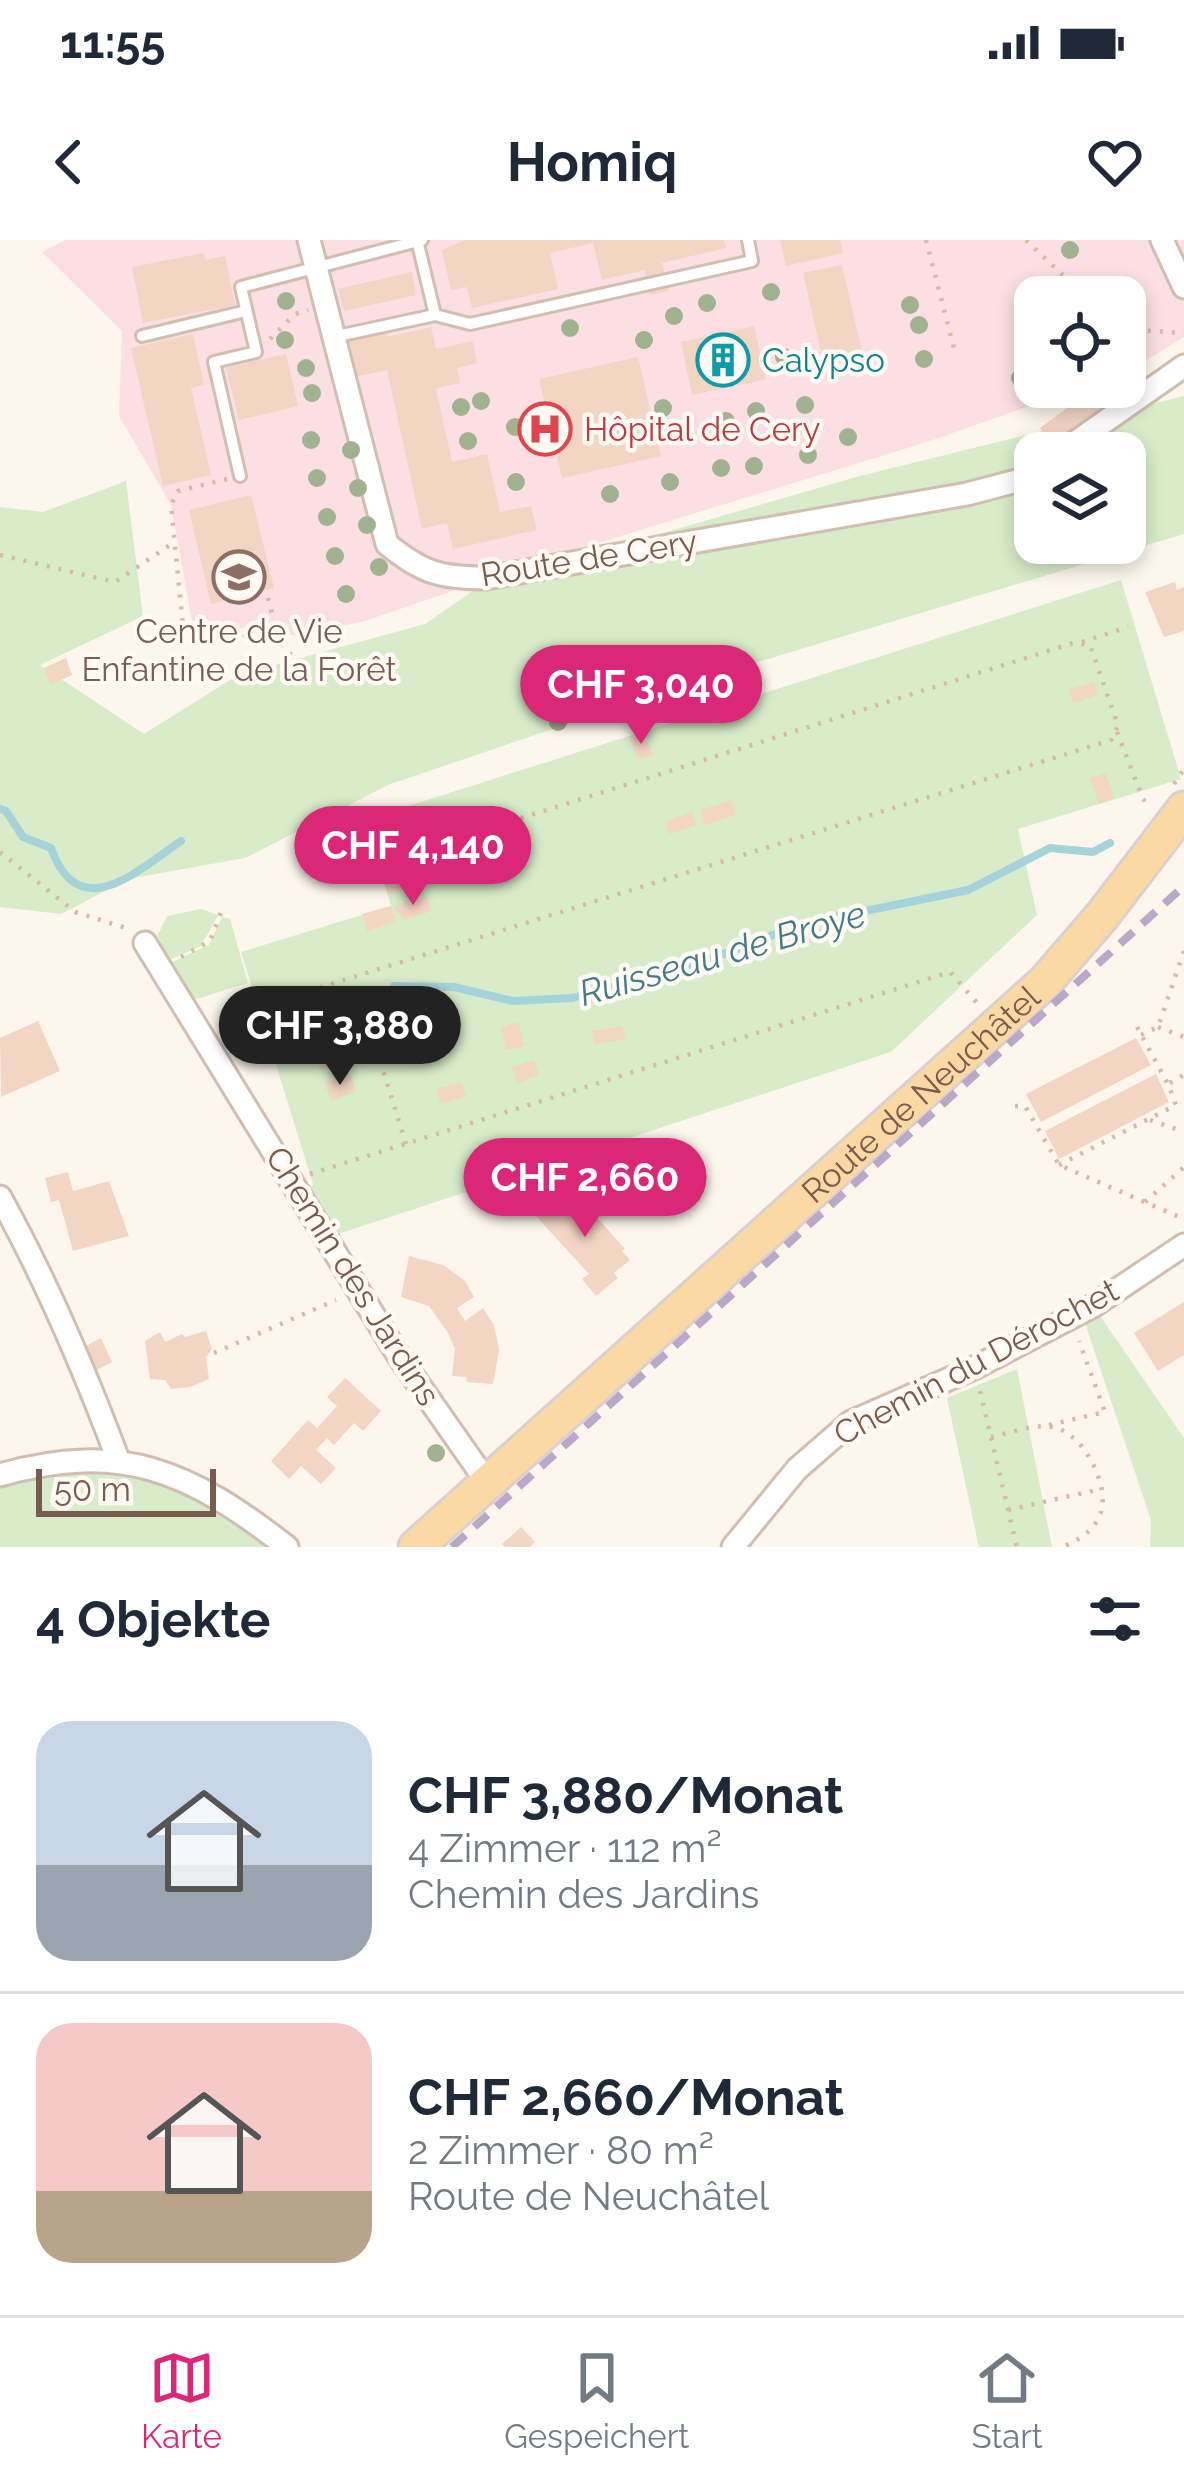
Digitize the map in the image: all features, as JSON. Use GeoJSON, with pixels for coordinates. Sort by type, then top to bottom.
{"type":"FeatureCollection","features":[{"type":"Feature","properties":{"kind":"main road","name":"Route de Neuchâtel"},"geometry":{"type":"LineString","coordinates":[[416,1547],[1030,995],[1092,929],[1170,809]]}},
{"type":"Feature","properties":{"kind":"street","name":"Route de Cery"},"geometry":{"type":"LineString","coordinates":[[309,240],[387,544],[414,566],[447,578],[486,578],[967,494],[1014,482]]}},
{"type":"Feature","properties":{"kind":"street"},"geometry":{"type":"LineString","coordinates":[[1162,240],[1184,287]]}},
{"type":"Feature","properties":{"kind":"street"},"geometry":{"type":"LineString","coordinates":[[1090,432],[1184,366]]}},
{"type":"Feature","properties":{"kind":"street","name":"Chemin des Jardins"},"geometry":{"type":"LineString","coordinates":[[145,943],[398,1355],[489,1485]]}},
{"type":"Feature","properties":{"kind":"street"},"geometry":{"type":"LineString","coordinates":[[0,1197],[89,1383],[119,1462]]}},
{"type":"Feature","properties":{"kind":"street","name":"Chemin du Dérochet"},"geometry":{"type":"LineString","coordinates":[[734,1547],[797,1469],[850,1422],[974,1368],[1071,1317],[1184,1245]]}},
{"type":"Feature","properties":{"kind":"street"},"geometry":{"type":"LineString","coordinates":[[0,1475],[67,1459],[155,1468],[191,1482],[287,1547]]}},
{"type":"Feature","properties":{"kind":"lane"},"geometry":{"type":"LineString","coordinates":[[332,337],[435,315],[470,324],[752,261],[748,240]]}},
{"type":"Feature","properties":{"kind":"lane"},"geometry":{"type":"LineString","coordinates":[[240,476],[214,362],[256,352],[241,287],[420,242],[435,315]]}},
{"type":"Feature","properties":{"kind":"lane"},"geometry":{"type":"LineString","coordinates":[[142,336],[246,311]]}},
{"type":"Feature","properties":{"kind":"path"},"geometry":{"type":"LineString","coordinates":[[926,240],[956,356]]}},
{"type":"Feature","properties":{"kind":"path"},"geometry":{"type":"LineString","coordinates":[[1026,240],[1064,276]]}},
{"type":"Feature","properties":{"kind":"path"},"geometry":{"type":"LineString","coordinates":[[256,352],[295,314],[325,306]]}},
{"type":"Feature","properties":{"kind":"path"},"geometry":{"type":"LineString","coordinates":[[1146,331],[1184,334]]}},
{"type":"Feature","properties":{"kind":"path"},"geometry":{"type":"LineString","coordinates":[[240,476],[178,491],[171,505],[183,627],[204,629],[222,624],[250,638],[279,641]]}},
{"type":"Feature","properties":{"kind":"path"},"geometry":{"type":"LineString","coordinates":[[0,555],[115,582],[173,543]]}},
{"type":"Feature","properties":{"kind":"path"},"geometry":{"type":"LineString","coordinates":[[268,598],[279,641],[308,674]]}},
{"type":"Feature","properties":{"kind":"path"},"geometry":{"type":"LineString","coordinates":[[367,866],[1128,627]]}},
{"type":"Feature","properties":{"kind":"path"},"geometry":{"type":"LineString","coordinates":[[1082,642],[1090,645],[1143,799],[1170,809]]}},
{"type":"Feature","properties":{"kind":"path"},"geometry":{"type":"LineString","coordinates":[[251,1009],[1111,740],[1117,732]]}},
{"type":"Feature","properties":{"kind":"path"},"geometry":{"type":"LineString","coordinates":[[0,852],[75,912],[122,924],[145,943]]}},
{"type":"Feature","properties":{"kind":"path"},"geometry":{"type":"LineString","coordinates":[[158,965],[210,941],[223,907]]}},
{"type":"Feature","properties":{"kind":"path"},"geometry":{"type":"LineString","coordinates":[[1142,1035],[1158,1027],[1184,951]]}},
{"type":"Feature","properties":{"kind":"path"},"geometry":{"type":"LineString","coordinates":[[291,1180],[950,973],[986,1015]]}},
{"type":"Feature","properties":{"kind":"path"},"geometry":{"type":"LineString","coordinates":[[1158,1027],[1184,1037]]}},
{"type":"Feature","properties":{"kind":"path"},"geometry":{"type":"LineString","coordinates":[[1059,1165],[1176,1105],[1137,1028]]}},
{"type":"Feature","properties":{"kind":"path"},"geometry":{"type":"LineString","coordinates":[[380,1061],[406,1144]]}},
{"type":"Feature","properties":{"kind":"path"},"geometry":{"type":"LineString","coordinates":[[1168,1084],[1184,1075]]}},
{"type":"Feature","properties":{"kind":"path"},"geometry":{"type":"LineString","coordinates":[[1015,1106],[1025,1106],[1059,1165],[1184,1219]]}},
{"type":"Feature","properties":{"kind":"path"},"geometry":{"type":"LineString","coordinates":[[1150,1120],[1184,1132]]}},
{"type":"Feature","properties":{"kind":"path"},"geometry":{"type":"LineString","coordinates":[[1144,1202],[1184,1167]]}},
{"type":"Feature","properties":{"kind":"path"},"geometry":{"type":"LineString","coordinates":[[214,1353],[358,1290]]}},
{"type":"Feature","properties":{"kind":"path"},"geometry":{"type":"LineString","coordinates":[[991,1437],[1105,1412],[1071,1317]]}},
{"type":"Feature","properties":{"kind":"path"},"geometry":{"type":"LineString","coordinates":[[974,1368],[1017,1547]]}},
{"type":"Feature","properties":{"kind":"path"},"geometry":{"type":"LineString","coordinates":[[1044,1426],[1060,1429],[1076,1440],[1101,1490],[1103,1505],[1095,1524],[1082,1538],[1062,1547]]}},
{"type":"Feature","properties":{"kind":"path"},"geometry":{"type":"LineString","coordinates":[[1007,1510],[1101,1490]]}},
{"type":"Feature","properties":{"kind":"shaded area","name":"Hôpital de Cery"},"geometry":{"type":"Polygon","coordinates":[[[65,240],[1184,240],[1184,337],[1146,360],[1146,276],[1014,276],[1014,408],[1024,408],[365,621],[298,636],[192,621],[171,505],[119,416],[122,331],[42,252],[65,240]]]}},
{"type":"Feature","properties":{"kind":"green space"},"geometry":{"type":"Polygon","coordinates":[[[1184,396],[1184,534],[1146,545],[1146,432],[1038,432],[1184,396]]]}},
{"type":"Feature","properties":{"kind":"green space"},"geometry":{"type":"Polygon","coordinates":[[[1014,438],[1014,564],[1084,564],[691,682],[388,785],[245,858],[128,879],[61,914],[0,907],[0,507],[43,512],[126,481],[143,616],[40,665],[144,734],[238,675],[425,624],[480,586],[860,476],[1014,438]]]}},
{"type":"Feature","properties":{"kind":"green space"},"geometry":{"type":"Polygon","coordinates":[[[1121,580],[1181,779],[1018,829],[1037,915],[891,1052],[335,1235],[308,1193],[313,1184],[241,952],[391,906],[364,820],[1121,580]]]}},
{"type":"Feature","properties":{"kind":"green space"},"geometry":{"type":"Polygon","coordinates":[[[201,909],[218,915],[201,946],[166,961],[155,941],[167,916],[201,909]]]}},
{"type":"Feature","properties":{"kind":"green space"},"geometry":{"type":"Polygon","coordinates":[[[222,917],[230,919],[248,983],[190,1001],[168,964],[209,945],[222,917]]]}},
{"type":"Feature","properties":{"kind":"green space"},"geometry":{"type":"Polygon","coordinates":[[[1096,1310],[1184,1438],[1184,1547],[1150,1547],[1151,1520],[1083,1317],[1096,1310]]]}},
{"type":"Feature","properties":{"kind":"green space"},"geometry":{"type":"Polygon","coordinates":[[[1017,1369],[1052,1547],[979,1547],[947,1398],[1017,1369]]]}},
{"type":"Feature","properties":{"kind":"green space"},"geometry":{"type":"Polygon","coordinates":[[[92,1467],[168,1483],[260,1539],[264,1547],[0,1547],[0,1488],[92,1467]]]}},
{"type":"Feature","properties":{"kind":"building"},"geometry":{"type":"Polygon","coordinates":[[[465,240],[724,240],[726,248],[662,263],[669,291],[650,295],[645,270],[602,280],[593,243],[550,253],[558,289],[472,308],[467,287],[451,290],[442,250],[465,240]]]}},
{"type":"Feature","properties":{"kind":"building"},"geometry":{"type":"Polygon","coordinates":[[[780,240],[840,240],[843,253],[786,266],[780,240]]]}},
{"type":"Feature","properties":{"kind":"building"},"geometry":{"type":"Polygon","coordinates":[[[204,253],[205,260],[225,256],[235,305],[143,323],[132,267],[204,253]]]}},
{"type":"Feature","properties":{"kind":"building"},"geometry":{"type":"Polygon","coordinates":[[[842,265],[862,352],[823,361],[803,273],[842,265]]]}},
{"type":"Feature","properties":{"kind":"building"},"geometry":{"type":"Polygon","coordinates":[[[412,272],[416,295],[344,311],[338,289],[412,272]]]}},
{"type":"Feature","properties":{"kind":"building","name":"Calypso"},"geometry":{"type":"Polygon","coordinates":[[[754,326],[766,379],[692,395],[681,342],[754,326]]]}},
{"type":"Feature","properties":{"kind":"building"},"geometry":{"type":"Polygon","coordinates":[[[431,327],[436,349],[473,341],[477,363],[457,368],[460,383],[436,388],[452,462],[487,454],[500,512],[531,506],[537,530],[453,549],[447,523],[422,529],[387,370],[354,377],[346,340],[431,327]]]}},
{"type":"Feature","properties":{"kind":"building"},"geometry":{"type":"Polygon","coordinates":[[[193,334],[204,385],[191,388],[211,475],[163,486],[131,348],[193,334]]]}},
{"type":"Feature","properties":{"kind":"building"},"geometry":{"type":"Polygon","coordinates":[[[286,354],[298,406],[239,420],[226,368],[286,354]]]}},
{"type":"Feature","properties":{"kind":"building"},"geometry":{"type":"Polygon","coordinates":[[[638,357],[661,456],[562,478],[539,379],[638,357]]]}},
{"type":"Feature","properties":{"kind":"building"},"geometry":{"type":"Polygon","coordinates":[[[1067,408],[1106,408],[1071,432],[1043,432],[1040,428],[1067,408]]]}},
{"type":"Feature","properties":{"kind":"building"},"geometry":{"type":"Polygon","coordinates":[[[251,495],[274,588],[211,604],[189,510],[251,495]]]}},
{"type":"Feature","properties":{"kind":"building"},"geometry":{"type":"Polygon","coordinates":[[[1175,582],[1177,590],[1184,587],[1184,631],[1164,637],[1145,592],[1175,582]]]}},
{"type":"Feature","properties":{"kind":"building"},"geometry":{"type":"Polygon","coordinates":[[[66,658],[72,675],[50,685],[44,668],[66,658]]]}},
{"type":"Feature","properties":{"kind":"building"},"geometry":{"type":"Polygon","coordinates":[[[1094,682],[1098,695],[1073,703],[1069,689],[1094,682]]]}},
{"type":"Feature","properties":{"kind":"building"},"geometry":{"type":"Polygon","coordinates":[[[644,733],[653,756],[637,759],[630,739],[644,733]]]}},
{"type":"Feature","properties":{"kind":"building"},"geometry":{"type":"Polygon","coordinates":[[[1106,773],[1114,799],[1099,804],[1090,778],[1106,773]]]}},
{"type":"Feature","properties":{"kind":"building"},"geometry":{"type":"Polygon","coordinates":[[[731,800],[736,815],[704,825],[700,810],[731,800]]]}},
{"type":"Feature","properties":{"kind":"building"},"geometry":{"type":"Polygon","coordinates":[[[692,812],[696,825],[669,834],[665,821],[692,812]]]}},
{"type":"Feature","properties":{"kind":"building"},"geometry":{"type":"Polygon","coordinates":[[[473,841],[480,864],[465,868],[459,845],[473,841]]]}},
{"type":"Feature","properties":{"kind":"building"},"geometry":{"type":"Polygon","coordinates":[[[395,866],[403,890],[388,895],[383,870],[395,866]]]}},
{"type":"Feature","properties":{"kind":"building"},"geometry":{"type":"Polygon","coordinates":[[[427,896],[431,911],[403,920],[397,914],[394,906],[427,896]]]}},
{"type":"Feature","properties":{"kind":"building"},"geometry":{"type":"Polygon","coordinates":[[[391,906],[396,922],[367,931],[362,914],[391,906]]]}},
{"type":"Feature","properties":{"kind":"building"},"geometry":{"type":"Polygon","coordinates":[[[38,1021],[60,1071],[1,1097],[0,1038],[38,1021]]]}},
{"type":"Feature","properties":{"kind":"building"},"geometry":{"type":"Polygon","coordinates":[[[519,1022],[524,1046],[506,1050],[501,1027],[519,1022]]]}},
{"type":"Feature","properties":{"kind":"building"},"geometry":{"type":"Polygon","coordinates":[[[622,1026],[626,1039],[595,1045],[591,1031],[622,1026]]]}},
{"type":"Feature","properties":{"kind":"building"},"geometry":{"type":"Polygon","coordinates":[[[335,1037],[339,1063],[320,1068],[313,1043],[335,1037]]]}},
{"type":"Feature","properties":{"kind":"building"},"geometry":{"type":"Polygon","coordinates":[[[1136,1038],[1151,1065],[1041,1122],[1026,1094],[1136,1038]]]}},
{"type":"Feature","properties":{"kind":"building"},"geometry":{"type":"Polygon","coordinates":[[[534,1060],[539,1074],[517,1084],[512,1067],[534,1060]]]}},
{"type":"Feature","properties":{"kind":"building"},"geometry":{"type":"Polygon","coordinates":[[[1156,1074],[1169,1102],[1059,1159],[1045,1131],[1156,1074]]]}},
{"type":"Feature","properties":{"kind":"building"},"geometry":{"type":"Polygon","coordinates":[[[351,1076],[356,1091],[331,1101],[325,1082],[351,1076]]]}},
{"type":"Feature","properties":{"kind":"building"},"geometry":{"type":"Polygon","coordinates":[[[461,1082],[466,1096],[441,1104],[436,1089],[461,1082]]]}},
{"type":"Feature","properties":{"kind":"building"},"geometry":{"type":"Polygon","coordinates":[[[68,1172],[73,1191],[109,1181],[129,1236],[73,1251],[59,1200],[51,1202],[45,1178],[68,1172]]]}},
{"type":"Feature","properties":{"kind":"building"},"geometry":{"type":"Polygon","coordinates":[[[570,1187],[630,1260],[614,1273],[618,1278],[596,1296],[582,1279],[589,1274],[536,1216],[570,1187]]]}},
{"type":"Feature","properties":{"kind":"building"},"geometry":{"type":"Polygon","coordinates":[[[409,1256],[443,1265],[465,1281],[474,1297],[457,1308],[465,1321],[483,1308],[494,1325],[499,1350],[493,1384],[452,1376],[455,1349],[448,1333],[429,1306],[401,1297],[409,1256]]]}},
{"type":"Feature","properties":{"kind":"building"},"geometry":{"type":"Polygon","coordinates":[[[1184,1302],[1184,1355],[1158,1371],[1134,1333],[1184,1302]]]}},
{"type":"Feature","properties":{"kind":"building"},"geometry":{"type":"Polygon","coordinates":[[[206,1331],[212,1349],[206,1357],[209,1379],[171,1389],[165,1380],[150,1379],[145,1341],[160,1332],[165,1342],[206,1331]]]}},
{"type":"Feature","properties":{"kind":"building"},"geometry":{"type":"Polygon","coordinates":[[[101,1338],[112,1362],[95,1371],[84,1347],[101,1338]]]}},
{"type":"Feature","properties":{"kind":"building"},"geometry":{"type":"Polygon","coordinates":[[[345,1378],[381,1411],[363,1431],[354,1423],[334,1445],[327,1438],[316,1450],[336,1468],[321,1484],[301,1466],[289,1479],[271,1461],[308,1420],[317,1428],[337,1406],[327,1397],[345,1378]]]}},
{"type":"Feature","properties":{"kind":"building"},"geometry":{"type":"Polygon","coordinates":[[[521,1527],[535,1542],[530,1547],[505,1547],[502,1544],[521,1527]]]}},
{"type":"Feature","properties":{"kind":"waterway"},"geometry":{"type":"LineString","coordinates":[[0,809],[23,837],[51,848],[63,871],[77,884],[93,888],[127,877],[181,841]]}},
{"type":"Feature","properties":{"kind":"waterway","name":"Ruisseau de Broye"},"geometry":{"type":"LineString","coordinates":[[394,986],[454,987],[513,1001],[572,998],[705,961],[802,924],[968,890],[1050,848],[1093,852],[1110,843]]}},
{"type":"Feature","properties":{"kind":"railway"},"geometry":{"type":"LineString","coordinates":[[452,1547],[1184,886]]}},
{"type":"Feature","properties":{"kind":"place","name":"Calypso"},"geometry":{"type":"Point","coordinates":[723,360]}},
{"type":"Feature","properties":{"kind":"place","name":"Hôpital de Cery"},"geometry":{"type":"Point","coordinates":[545,429]}},
{"type":"Feature","properties":{"kind":"place","name":"Centre de Vie Enfantine de la Forêt"},"geometry":{"type":"Point","coordinates":[239,577]}}]}
